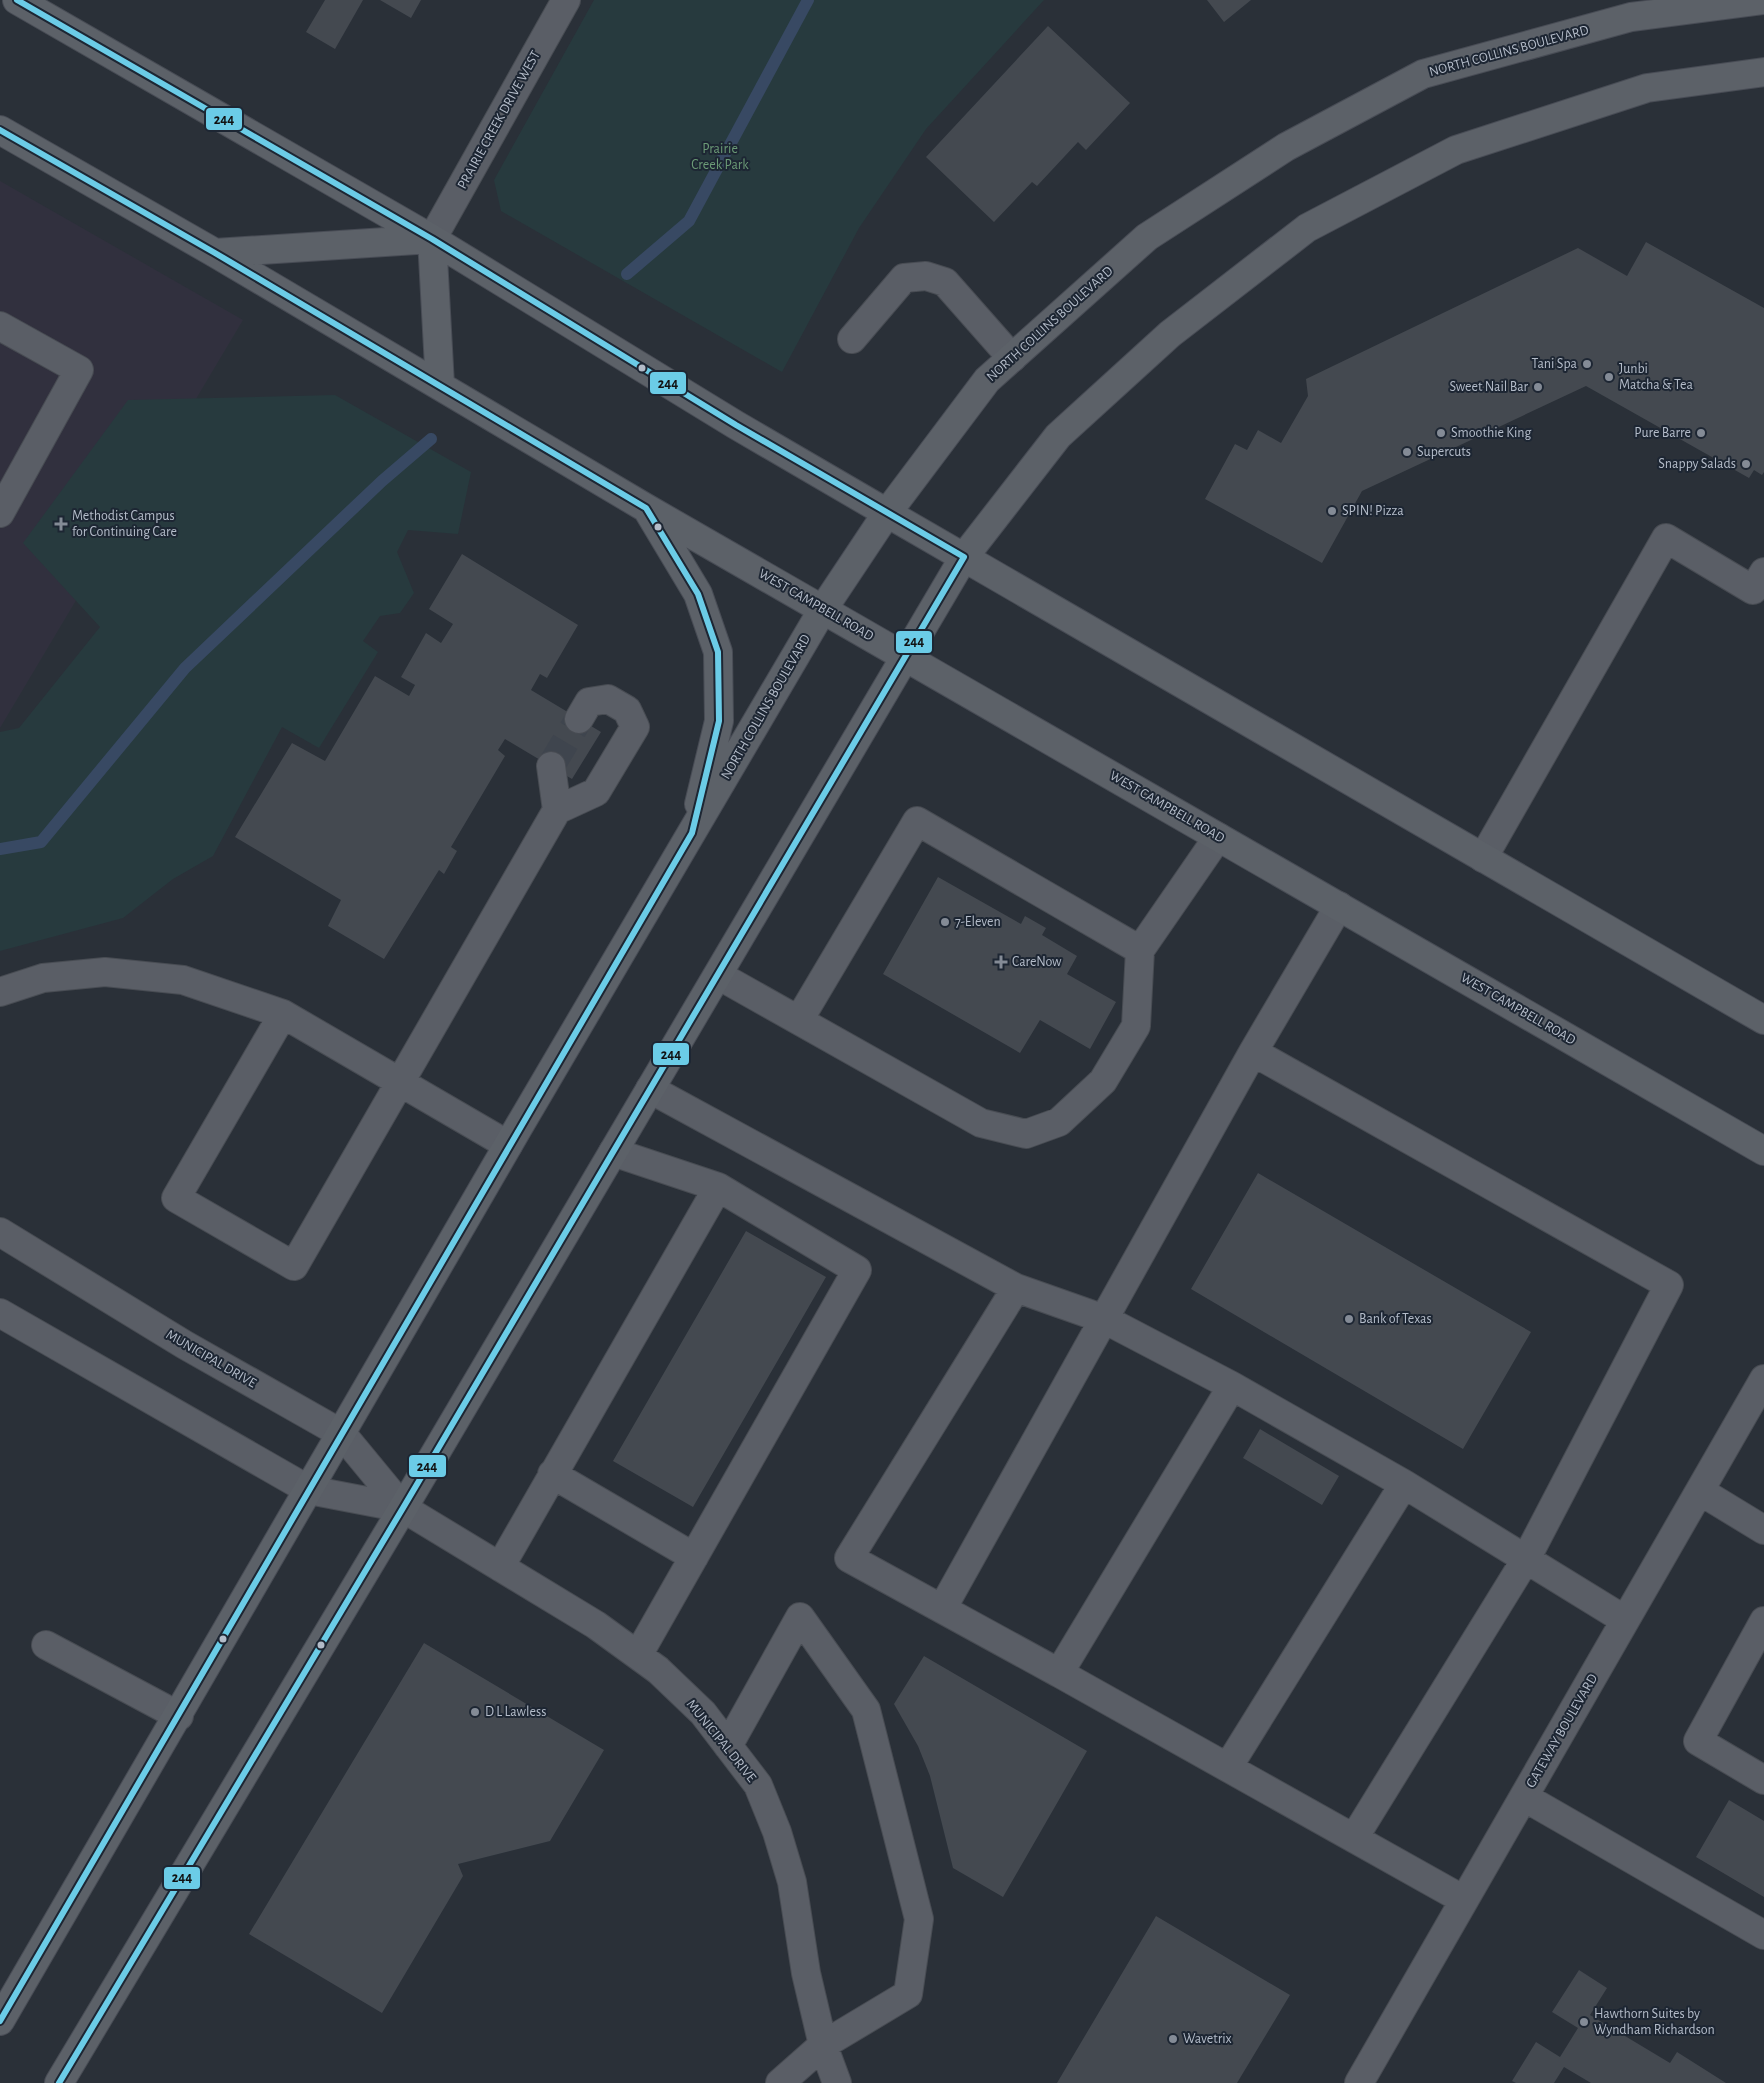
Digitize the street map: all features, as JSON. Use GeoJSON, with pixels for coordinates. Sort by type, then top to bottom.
{"type":"FeatureCollection","features":[{"type":"Feature","properties":{"kind":"main road"},"geometry":{"type":"LineString","coordinates":[[17,0],[432,239],[736,425],[887,514],[1764,1020]]}},
{"type":"Feature","properties":{"kind":"main road","name":"NORTH COLLINS BOULEVARD"},"geometry":{"type":"LineString","coordinates":[[0,2021],[179,1716],[508,1145],[823,609],[887,514],[987,380],[1147,237],[1286,147],[1424,74],[1632,17],[1764,0]]}},
{"type":"Feature","properties":{"kind":"main road"},"geometry":{"type":"LineString","coordinates":[[59,2083],[403,1508],[964,557],[1058,436],[1170,334],[1307,228],[1456,150],[1647,88],[1764,72]]}},
{"type":"Feature","properties":{"kind":"main road","name":"WEST CAMPBELL ROAD"},"geometry":{"type":"LineString","coordinates":[[0,130],[215,253],[646,508],[1764,1151]]}},
{"type":"Feature","properties":{"kind":"main road"},"geometry":{"type":"LineString","coordinates":[[215,253],[432,239]]}},
{"type":"Feature","properties":{"kind":"main road"},"geometry":{"type":"LineString","coordinates":[[432,239],[440,385]]}},
{"type":"Feature","properties":{"kind":"main road"},"geometry":{"type":"LineString","coordinates":[[646,508],[698,594],[718,652],[719,721],[692,833]]}},
{"type":"Feature","properties":{"kind":"street","name":"PRAIRIE CREEK DRIVE WEST"},"geometry":{"type":"LineString","coordinates":[[432,239],[566,0]]}},
{"type":"Feature","properties":{"kind":"street"},"geometry":{"type":"LineString","coordinates":[[852,339],[904,278],[926,276],[945,282],[1012,358]]}},
{"type":"Feature","properties":{"kind":"street"},"geometry":{"type":"LineString","coordinates":[[0,326],[78,370],[0,513]]}},
{"type":"Feature","properties":{"kind":"street"},"geometry":{"type":"LineString","coordinates":[[1484,858],[1666,538],[1760,586]]}},
{"type":"Feature","properties":{"kind":"street"},"geometry":{"type":"LineString","coordinates":[[283,1014],[176,1198],[294,1266],[556,810],[596,792],[634,727],[627,710],[608,699],[589,702],[579,719]]}},
{"type":"Feature","properties":{"kind":"street"},"geometry":{"type":"LineString","coordinates":[[551,766],[556,810]]}},
{"type":"Feature","properties":{"kind":"street"},"geometry":{"type":"LineString","coordinates":[[799,1020],[918,821],[1140,950]]}},
{"type":"Feature","properties":{"kind":"street"},"geometry":{"type":"LineString","coordinates":[[718,975],[981,1123],[1026,1134],[1059,1122],[1103,1081],[1136,1026],[1140,950],[1218,837]]}},
{"type":"Feature","properties":{"kind":"street"},"geometry":{"type":"LineString","coordinates":[[942,1609],[1253,1052],[1339,906]]}},
{"type":"Feature","properties":{"kind":"street"},"geometry":{"type":"LineString","coordinates":[[0,992],[43,978],[105,972],[183,980],[283,1014],[508,1145]]}},
{"type":"Feature","properties":{"kind":"street"},"geometry":{"type":"LineString","coordinates":[[1253,1052],[1669,1285],[1526,1559],[1354,1838]]}},
{"type":"Feature","properties":{"kind":"street"},"geometry":{"type":"LineString","coordinates":[[650,1089],[1016,1288],[1104,1319],[1232,1386],[1404,1484],[1625,1620]]}},
{"type":"Feature","properties":{"kind":"street"},"geometry":{"type":"LineString","coordinates":[[613,1152],[718,1187],[857,1270],[638,1655]]}},
{"type":"Feature","properties":{"kind":"street"},"geometry":{"type":"LineString","coordinates":[[500,1567],[718,1187]]}},
{"type":"Feature","properties":{"kind":"street","name":"MUNICIPAL DRIVE"},"geometry":{"type":"LineString","coordinates":[[0,1232],[186,1345],[342,1434],[403,1508],[596,1625],[658,1670],[702,1714],[758,1785],[777,1832],[792,1882],[806,1973],[823,2045],[837,2083]]}},
{"type":"Feature","properties":{"kind":"street"},"geometry":{"type":"LineString","coordinates":[[1016,1288],[849,1558],[1059,1673],[1464,1900]]}},
{"type":"Feature","properties":{"kind":"street","name":"MUNICIPAL DRIVE"},"geometry":{"type":"LineString","coordinates":[[0,1313],[309,1490],[403,1508]]}},
{"type":"Feature","properties":{"kind":"street","name":"GATEWAY BOULEVARD"},"geometry":{"type":"LineString","coordinates":[[1359,2083],[1764,1379]]}},
{"type":"Feature","properties":{"kind":"street"},"geometry":{"type":"LineString","coordinates":[[1059,1673],[1232,1386]]}},
{"type":"Feature","properties":{"kind":"street"},"geometry":{"type":"LineString","coordinates":[[552,1474],[694,1557]]}},
{"type":"Feature","properties":{"kind":"street"},"geometry":{"type":"LineString","coordinates":[[1228,1767],[1404,1484]]}},
{"type":"Feature","properties":{"kind":"street"},"geometry":{"type":"LineString","coordinates":[[1700,1491],[1764,1530]]}},
{"type":"Feature","properties":{"kind":"street"},"geometry":{"type":"LineString","coordinates":[[728,1746],[800,1617],[866,1710],[919,1919],[908,1994],[823,2045],[780,2083]]}},
{"type":"Feature","properties":{"kind":"street"},"geometry":{"type":"LineString","coordinates":[[1764,1622],[1698,1741],[1764,1780]]}},
{"type":"Feature","properties":{"kind":"street"},"geometry":{"type":"LineString","coordinates":[[46,1645],[179,1716]]}},
{"type":"Feature","properties":{"kind":"street"},"geometry":{"type":"LineString","coordinates":[[1524,1797],[1764,1934]]}},
{"type":"Feature","properties":{"kind":"shaded area","name":"Methodist Campus for Continuing Care"},"geometry":{"type":"Polygon","coordinates":[[[0,181],[243,320],[0,728],[0,181]]]}},
{"type":"Feature","properties":{"kind":"green space","name":"Prairie Creek Park"},"geometry":{"type":"Polygon","coordinates":[[[594,0],[1044,0],[926,129],[859,228],[782,372],[501,211],[494,180],[594,0]]]}},
{"type":"Feature","properties":{"kind":"green space"},"geometry":{"type":"Polygon","coordinates":[[[335,395],[471,472],[458,534],[408,530],[397,552],[414,593],[400,613],[380,616],[363,641],[378,652],[319,748],[282,727],[213,856],[173,879],[123,918],[0,951],[0,732],[19,728],[100,627],[23,543],[128,400],[335,395]]]}},
{"type":"Feature","properties":{"kind":"building"},"geometry":{"type":"Polygon","coordinates":[[[325,0],[363,0],[335,49],[306,32],[325,0]]]}},
{"type":"Feature","properties":{"kind":"building"},"geometry":{"type":"Polygon","coordinates":[[[380,0],[421,0],[411,18],[380,0]]]}},
{"type":"Feature","properties":{"kind":"building"},"geometry":{"type":"Polygon","coordinates":[[[1207,0],[1251,0],[1224,22],[1207,0]]]}},
{"type":"Feature","properties":{"kind":"building"},"geometry":{"type":"Polygon","coordinates":[[[1048,26],[1130,103],[1086,150],[1078,142],[1037,186],[1032,182],[994,222],[926,157],[1048,26]]]}},
{"type":"Feature","properties":{"kind":"building"},"geometry":{"type":"Polygon","coordinates":[[[1646,242],[1764,308],[1764,472],[1762,475],[1754,470],[1749,478],[1586,386],[1362,491],[1322,563],[1205,499],[1235,444],[1247,450],[1258,430],[1281,443],[1308,396],[1306,379],[1578,248],[1627,276],[1646,242]]]}},
{"type":"Feature","properties":{"kind":"building"},"geometry":{"type":"Polygon","coordinates":[[[462,554],[578,625],[547,678],[540,674],[531,690],[601,732],[572,779],[505,739],[498,750],[505,756],[451,847],[457,851],[444,874],[439,870],[384,959],[328,926],[341,900],[235,837],[292,743],[325,761],[375,676],[409,696],[415,685],[401,677],[426,633],[441,643],[453,624],[429,609],[462,554]]]}},
{"type":"Feature","properties":{"kind":"building"},"geometry":{"type":"Polygon","coordinates":[[[938,877],[1021,924],[1025,916],[1046,928],[1042,935],[1077,956],[1067,974],[1116,1002],[1090,1049],[1040,1020],[1020,1053],[883,974],[938,877]]]}},
{"type":"Feature","properties":{"kind":"building"},"geometry":{"type":"Polygon","coordinates":[[[1258,1173],[1531,1332],[1463,1449],[1191,1289],[1258,1173]]]}},
{"type":"Feature","properties":{"kind":"building"},"geometry":{"type":"Polygon","coordinates":[[[746,1231],[826,1277],[693,1507],[613,1461],[746,1231]]]}},
{"type":"Feature","properties":{"kind":"building"},"geometry":{"type":"Polygon","coordinates":[[[1260,1429],[1339,1476],[1322,1505],[1243,1458],[1260,1429]]]}},
{"type":"Feature","properties":{"kind":"building"},"geometry":{"type":"Polygon","coordinates":[[[424,1643],[604,1750],[550,1841],[458,1864],[463,1876],[382,2013],[249,1934],[424,1643]]]}},
{"type":"Feature","properties":{"kind":"building"},"geometry":{"type":"Polygon","coordinates":[[[924,1656],[1087,1751],[1003,1897],[953,1868],[930,1776],[918,1746],[894,1704],[924,1656]]]}},
{"type":"Feature","properties":{"kind":"building"},"geometry":{"type":"Polygon","coordinates":[[[1729,1800],[1764,1821],[1764,1897],[1696,1857],[1729,1800]]]}},
{"type":"Feature","properties":{"kind":"building","name":"Wavetrix"},"geometry":{"type":"Polygon","coordinates":[[[1156,1916],[1290,1995],[1237,2083],[1057,2083],[1156,1916]]]}},
{"type":"Feature","properties":{"kind":"building","name":"Hawthorn Suites by Wyndham Richardson"},"geometry":{"type":"Polygon","coordinates":[[[1579,1970],[1607,1988],[1590,2015],[1670,2063],[1677,2052],[1726,2083],[1591,2083],[1564,2067],[1554,2083],[1516,2083],[1512,2081],[1536,2042],[1560,2057],[1578,2028],[1552,2012],[1579,1970]]]}},
{"type":"Feature","properties":{"kind":"waterway"},"geometry":{"type":"LineString","coordinates":[[627,274],[689,221],[808,0]]}},
{"type":"Feature","properties":{"kind":"waterway"},"geometry":{"type":"LineString","coordinates":[[0,849],[41,842],[185,668],[382,481],[431,439]]}},
{"type":"Feature","properties":{"kind":"tunnel"},"geometry":{"type":"LineString","coordinates":[[551,766],[579,719]]}},
{"type":"Feature","properties":{"kind":"transit line","name":"244"},"geometry":{"type":"LineString","coordinates":[[17,0],[432,239],[736,425],[964,557],[403,1508],[59,2083]]}},
{"type":"Feature","properties":{"kind":"transit line","name":"244"},"geometry":{"type":"LineString","coordinates":[[0,130],[215,253],[646,508],[698,594],[718,652],[719,721],[692,833],[0,2021]]}},
{"type":"Feature","properties":{"kind":"place","name":"Tani Spa"},"geometry":{"type":"Point","coordinates":[1587,364]}},
{"type":"Feature","properties":{"kind":"place","name":"Junbi Matcha & Tea"},"geometry":{"type":"Point","coordinates":[1609,377]}},
{"type":"Feature","properties":{"kind":"place","name":"Sweet Nail Bar"},"geometry":{"type":"Point","coordinates":[1538,387]}},
{"type":"Feature","properties":{"kind":"place","name":"Smoothie King"},"geometry":{"type":"Point","coordinates":[1441,433]}},
{"type":"Feature","properties":{"kind":"place","name":"Pure Barre"},"geometry":{"type":"Point","coordinates":[1701,433]}},
{"type":"Feature","properties":{"kind":"place","name":"Supercuts"},"geometry":{"type":"Point","coordinates":[1407,452]}},
{"type":"Feature","properties":{"kind":"place","name":"Snappy Salads"},"geometry":{"type":"Point","coordinates":[1746,464]}},
{"type":"Feature","properties":{"kind":"place","name":"SPIN! Pizza"},"geometry":{"type":"Point","coordinates":[1332,511]}},
{"type":"Feature","properties":{"kind":"place","name":"Methodist Campus for Continuing Care"},"geometry":{"type":"Point","coordinates":[61,524]}},
{"type":"Feature","properties":{"kind":"place","name":"7-Eleven"},"geometry":{"type":"Point","coordinates":[945,922]}},
{"type":"Feature","properties":{"kind":"place","name":"CareNow"},"geometry":{"type":"Point","coordinates":[1001,962]}},
{"type":"Feature","properties":{"kind":"place","name":"Bank of Texas"},"geometry":{"type":"Point","coordinates":[1349,1319]}},
{"type":"Feature","properties":{"kind":"place","name":"D L Lawless"},"geometry":{"type":"Point","coordinates":[475,1712]}},
{"type":"Feature","properties":{"kind":"place","name":"Hawthorn Suites by Wyndham Richardson"},"geometry":{"type":"Point","coordinates":[1584,2022]}},
{"type":"Feature","properties":{"kind":"place","name":"Wavetrix"},"geometry":{"type":"Point","coordinates":[1173,2039]}}]}
